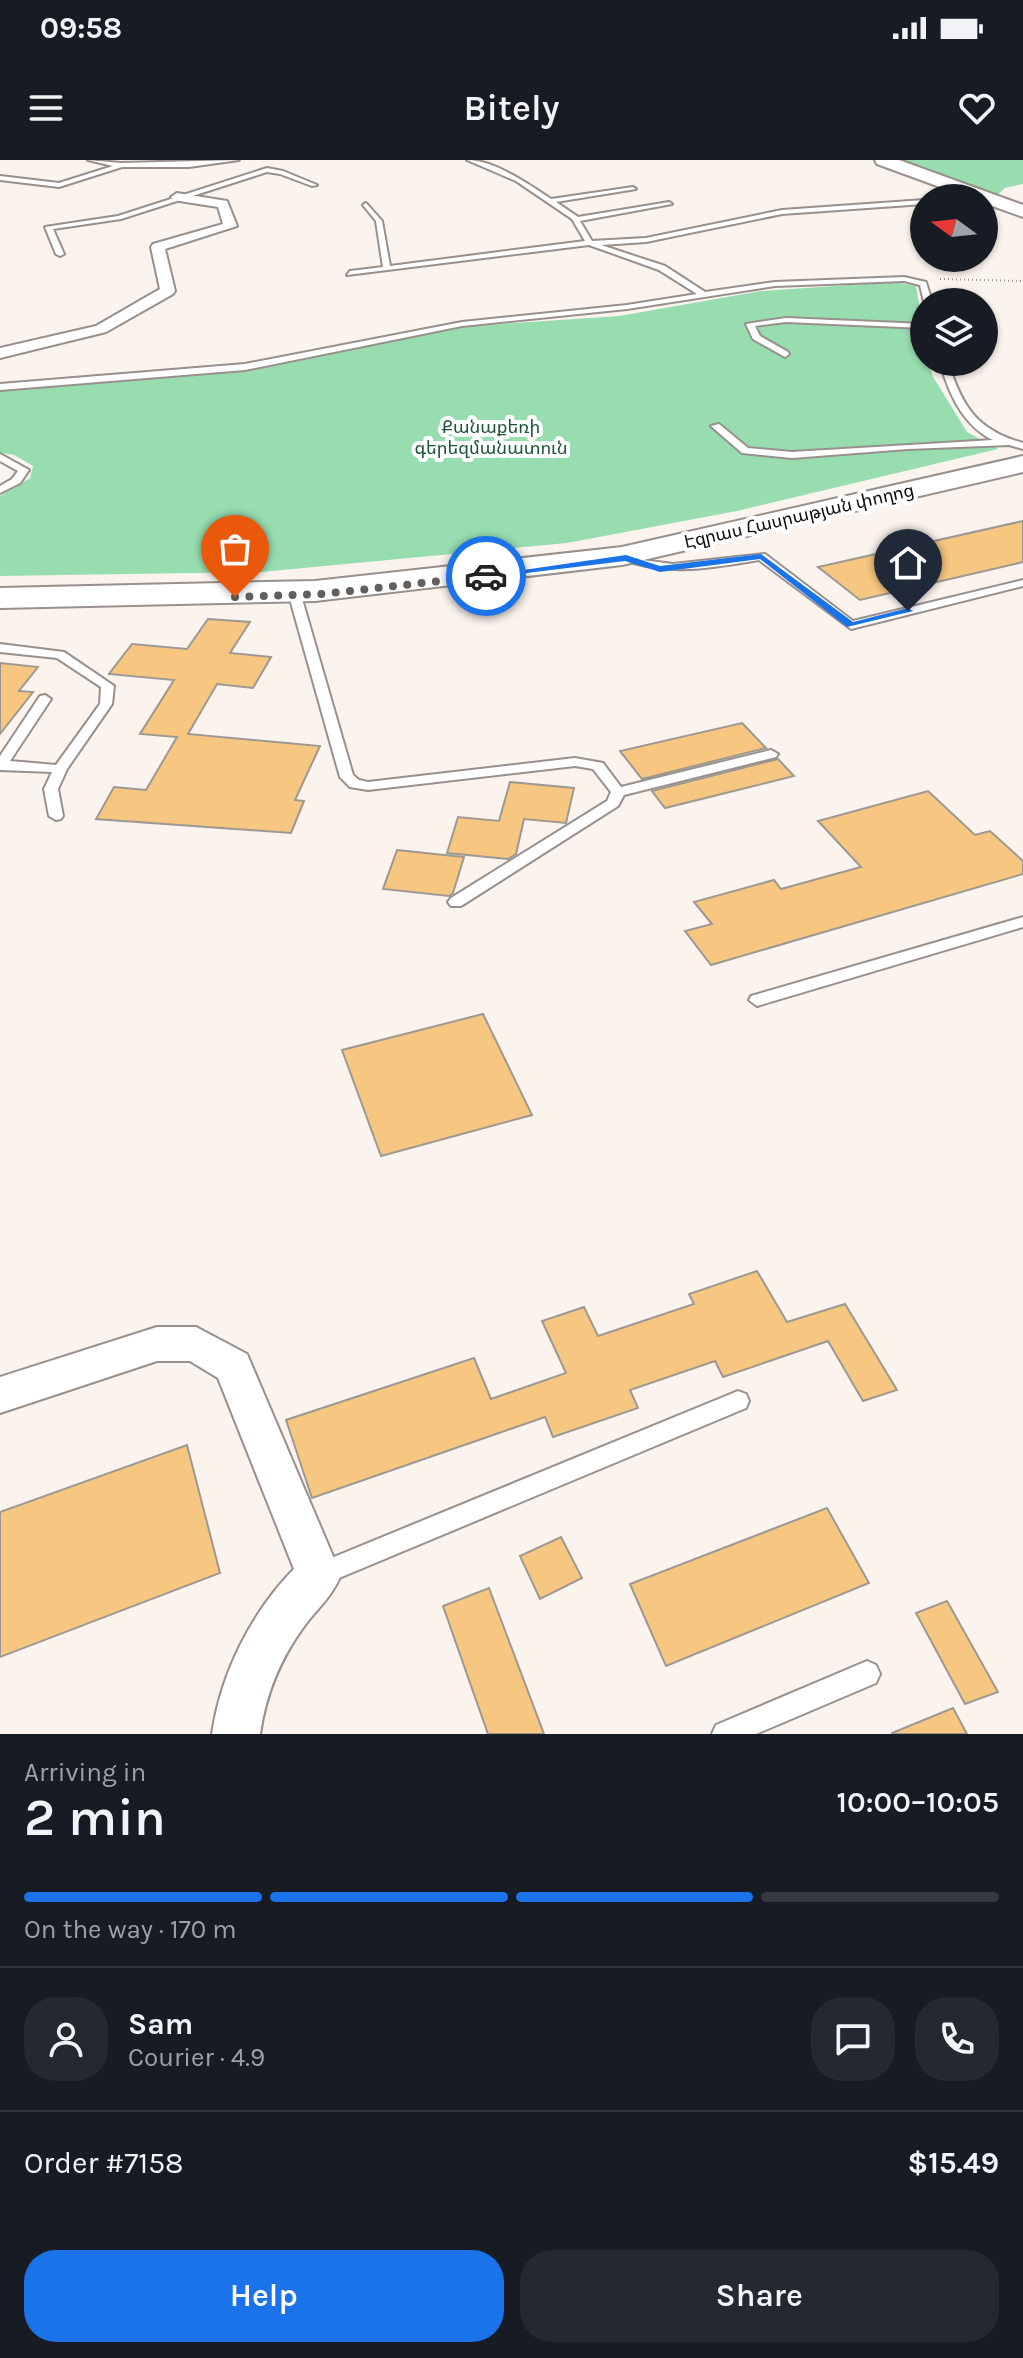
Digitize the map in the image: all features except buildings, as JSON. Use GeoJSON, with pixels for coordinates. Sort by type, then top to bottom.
{"type":"FeatureCollection","features":[{"type":"Feature","properties":{"kind":"street"},"geometry":{"type":"LineString","coordinates":[[883,160],[944,184]]}},
{"type":"Feature","properties":{"kind":"street"},"geometry":{"type":"LineString","coordinates":[[0,353],[101,329],[168,291],[158,247],[230,226],[223,204],[177,197]]}},
{"type":"Feature","properties":{"kind":"street"},"geometry":{"type":"LineString","coordinates":[[998,204],[1023,211]]}},
{"type":"Feature","properties":{"kind":"street","name":"Էզրաս Հասրաթյան փողոց"},"geometry":{"type":"LineString","coordinates":[[0,600],[295,594],[406,586],[624,557],[865,507],[1019,458]]}},
{"type":"Feature","properties":{"kind":"street"},"geometry":{"type":"LineString","coordinates":[[0,1395],[157,1344],[196,1344],[233,1366],[319,1575],[294,1600],[257,1663],[238,1714],[236,1734]]}},
{"type":"Feature","properties":{"kind":"lane"},"geometry":{"type":"LineString","coordinates":[[91,160],[121,165],[189,165],[236,160],[314,185]]}},
{"type":"Feature","properties":{"kind":"lane"},"geometry":{"type":"LineString","coordinates":[[470,160],[518,180],[549,201],[575,220],[590,243],[662,268],[704,295]]}},
{"type":"Feature","properties":{"kind":"lane"},"geometry":{"type":"LineString","coordinates":[[0,178],[59,185],[121,165]]}},
{"type":"Feature","properties":{"kind":"lane"},"geometry":{"type":"LineString","coordinates":[[60,254],[49,227],[119,218],[267,170]]}},
{"type":"Feature","properties":{"kind":"lane"},"geometry":{"type":"LineString","coordinates":[[549,201],[633,189]]}},
{"type":"Feature","properties":{"kind":"lane"},"geometry":{"type":"LineString","coordinates":[[350,273],[590,243],[646,240],[782,212],[910,203]]}},
{"type":"Feature","properties":{"kind":"lane"},"geometry":{"type":"LineString","coordinates":[[575,220],[669,204]]}},
{"type":"Feature","properties":{"kind":"lane"},"geometry":{"type":"LineString","coordinates":[[366,205],[379,221],[387,269]]}},
{"type":"Feature","properties":{"kind":"lane"},"geometry":{"type":"LineString","coordinates":[[0,387],[245,367],[462,324],[627,307],[775,284],[904,279],[923,284],[924,288]]}},
{"type":"Feature","properties":{"kind":"lane"},"geometry":{"type":"LineString","coordinates":[[785,354],[756,337],[750,324],[786,320],[910,325]]}},
{"type":"Feature","properties":{"kind":"lane"},"geometry":{"type":"LineString","coordinates":[[948,376],[975,424],[1019,458]]}},
{"type":"Feature","properties":{"kind":"lane"},"geometry":{"type":"LineString","coordinates":[[716,426],[745,451],[792,455],[908,446],[1019,458]]}},
{"type":"Feature","properties":{"kind":"lane"},"geometry":{"type":"LineString","coordinates":[[1019,458],[1023,446]]}},
{"type":"Feature","properties":{"kind":"lane"},"geometry":{"type":"LineString","coordinates":[[0,457],[24,470],[16,481],[0,490]]}},
{"type":"Feature","properties":{"kind":"lane"},"geometry":{"type":"LineString","coordinates":[[624,557],[660,569],[761,556],[851,625],[1023,583]]}},
{"type":"Feature","properties":{"kind":"lane"},"geometry":{"type":"LineString","coordinates":[[295,594],[347,777],[355,784],[368,786],[575,762],[598,766],[618,792]]}},
{"type":"Feature","properties":{"kind":"lane"},"geometry":{"type":"LineString","coordinates":[[0,648],[60,655],[108,686],[106,704],[60,769],[51,789],[56,816]]}},
{"type":"Feature","properties":{"kind":"lane"},"geometry":{"type":"LineString","coordinates":[[45,699],[1,765],[60,769]]}},
{"type":"Feature","properties":{"kind":"lane"},"geometry":{"type":"LineString","coordinates":[[618,792],[771,754]]}},
{"type":"Feature","properties":{"kind":"lane"},"geometry":{"type":"LineString","coordinates":[[456,902],[613,803],[618,792]]}},
{"type":"Feature","properties":{"kind":"lane"},"geometry":{"type":"LineString","coordinates":[[757,1000],[1023,922]]}},
{"type":"Feature","properties":{"kind":"lane"},"geometry":{"type":"LineString","coordinates":[[319,1575],[738,1401]]}},
{"type":"Feature","properties":{"kind":"lane"},"geometry":{"type":"LineString","coordinates":[[725,1734],[867,1674]]}},
{"type":"Feature","properties":{"kind":"path"},"geometry":{"type":"LineString","coordinates":[[904,279],[1023,281]]}},
{"type":"Feature","properties":{"kind":"green space"},"geometry":{"type":"Polygon","coordinates":[[[893,160],[1023,160],[1023,184],[1005,188],[998,194],[998,184],[959,184],[893,160]]]}},
{"type":"Feature","properties":{"kind":"green space","name":"Քանաքեռի գերեզմանատուն"},"geometry":{"type":"Polygon","coordinates":[[[893,282],[916,286],[910,288],[910,376],[933,376],[967,432],[998,449],[737,511],[567,543],[261,572],[0,576],[0,496],[30,478],[33,466],[14,455],[0,453],[0,387],[202,375],[271,365],[472,326],[619,316],[761,291],[893,282]]]}},
{"type":"Feature","properties":{"kind":"way so far"},"geometry":{"type":"LineString","coordinates":[[235,597],[323,594],[486,576]]}},
{"type":"Feature","properties":{"kind":"route"},"geometry":{"type":"LineString","coordinates":[[486,576],[626,558],[639,565],[660,569],[761,556],[851,625],[908,611]]}}]}
